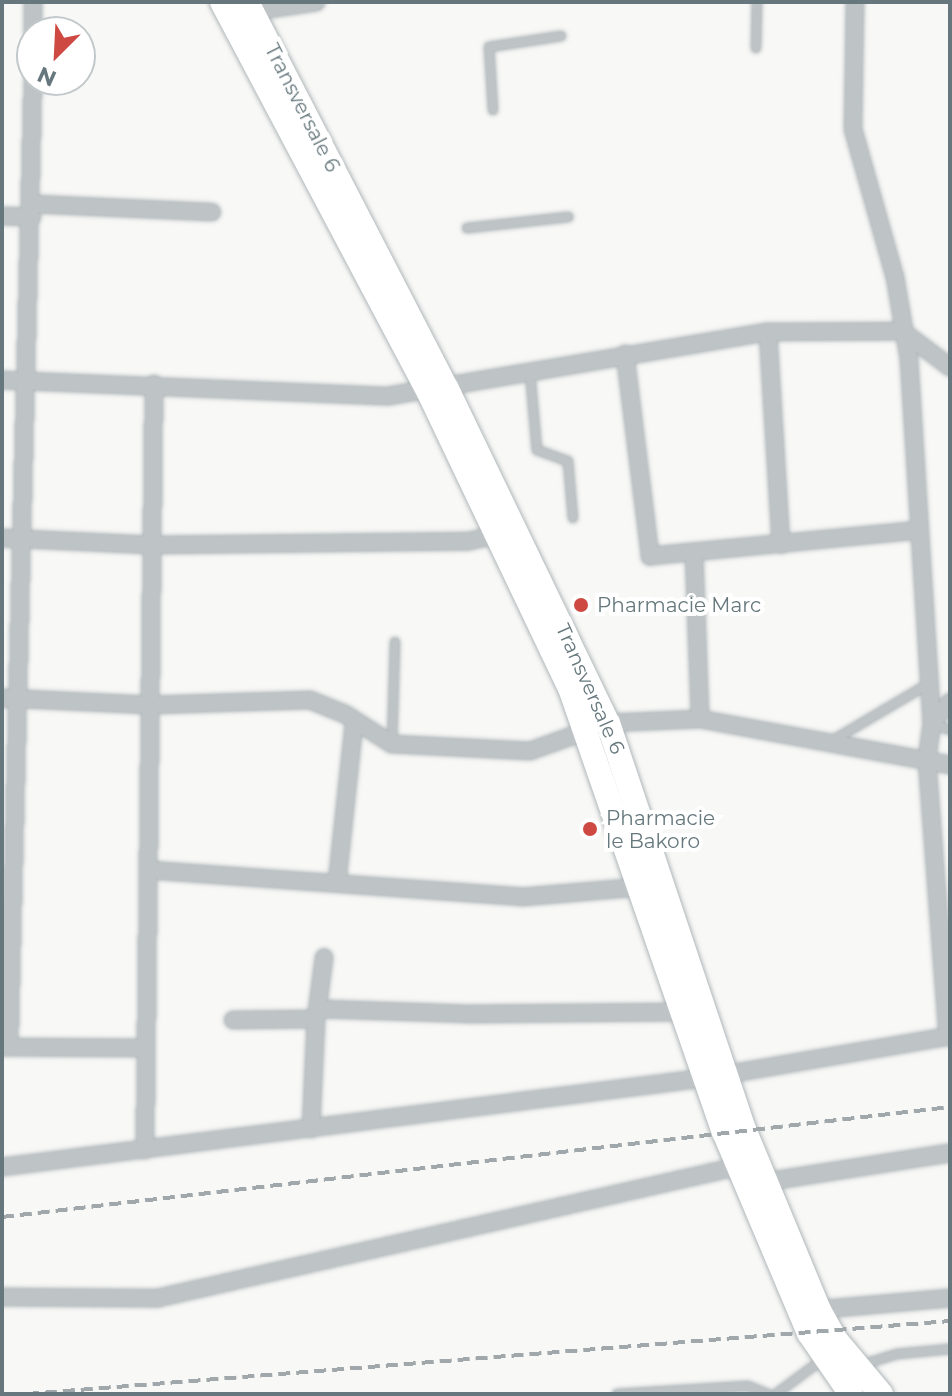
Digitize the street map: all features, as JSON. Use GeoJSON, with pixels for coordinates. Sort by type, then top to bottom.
{"type":"FeatureCollection","features":[{"type":"Feature","properties":{"kind":"main road","name":"Transversale 6"},"geometry":{"type":"LineString","coordinates":[[238,8],[438,391],[598,726],[751,1178],[809,1311],[824,1358],[851,1394]]}},
{"type":"Feature","properties":{"kind":"main road","name":"Transversale 6"},"geometry":{"type":"LineString","coordinates":[[438,391],[497,535],[598,726],[641,887],[684,1012],[715,1077]]}},
{"type":"Feature","properties":{"kind":"main road","name":"Transversale 6"},"geometry":{"type":"LineString","coordinates":[[809,1311],[881,1394]]}},
{"type":"Feature","properties":{"kind":"street"},"geometry":{"type":"LineString","coordinates":[[238,8],[316,2]]}},
{"type":"Feature","properties":{"kind":"street"},"geometry":{"type":"LineString","coordinates":[[2,1167],[715,1077],[949,1036],[927,760],[932,723],[909,359],[895,277],[853,129],[855,2]]}},
{"type":"Feature","properties":{"kind":"street"},"geometry":{"type":"LineString","coordinates":[[33,96],[22,538],[22,698],[10,792],[6,1047],[146,1048]]}},
{"type":"Feature","properties":{"kind":"street"},"geometry":{"type":"LineString","coordinates":[[2,216],[32,210],[212,212]]}},
{"type":"Feature","properties":{"kind":"street"},"geometry":{"type":"LineString","coordinates":[[2,380],[388,396],[438,391],[625,354],[768,332],[902,331],[950,367]]}},
{"type":"Feature","properties":{"kind":"street"},"geometry":{"type":"LineString","coordinates":[[768,332],[781,545]]}},
{"type":"Feature","properties":{"kind":"street"},"geometry":{"type":"LineString","coordinates":[[934,354],[950,344]]}},
{"type":"Feature","properties":{"kind":"street"},"geometry":{"type":"LineString","coordinates":[[625,354],[650,556],[918,530]]}},
{"type":"Feature","properties":{"kind":"street"},"geometry":{"type":"LineString","coordinates":[[145,1150],[154,384]]}},
{"type":"Feature","properties":{"kind":"street"},"geometry":{"type":"LineString","coordinates":[[2,538],[152,545],[469,541],[497,535]]}},
{"type":"Feature","properties":{"kind":"street"},"geometry":{"type":"LineString","coordinates":[[694,552],[700,719]]}},
{"type":"Feature","properties":{"kind":"street"},"geometry":{"type":"LineString","coordinates":[[2,698],[150,705],[310,700],[345,714],[354,723],[392,744],[530,751],[598,726],[700,719],[950,765]]}},
{"type":"Feature","properties":{"kind":"street"},"geometry":{"type":"LineString","coordinates":[[932,723],[950,702]]}},
{"type":"Feature","properties":{"kind":"street"},"geometry":{"type":"LineString","coordinates":[[337,883],[354,723]]}},
{"type":"Feature","properties":{"kind":"street"},"geometry":{"type":"LineString","coordinates":[[148,870],[522,897],[641,887]]}},
{"type":"Feature","properties":{"kind":"street"},"geometry":{"type":"LineString","coordinates":[[311,1129],[324,958]]}},
{"type":"Feature","properties":{"kind":"street"},"geometry":{"type":"LineString","coordinates":[[233,1020],[318,1014],[684,1012]]}},
{"type":"Feature","properties":{"kind":"street"},"geometry":{"type":"LineString","coordinates":[[2,1297],[158,1298],[751,1178],[950,1153]]}},
{"type":"Feature","properties":{"kind":"street"},"geometry":{"type":"LineString","coordinates":[[809,1311],[950,1298]]}},
{"type":"Feature","properties":{"kind":"lane"},"geometry":{"type":"LineString","coordinates":[[756,48],[757,2]]}},
{"type":"Feature","properties":{"kind":"lane"},"geometry":{"type":"LineString","coordinates":[[493,110],[489,47],[561,36]]}},
{"type":"Feature","properties":{"kind":"lane"},"geometry":{"type":"LineString","coordinates":[[467,228],[568,217]]}},
{"type":"Feature","properties":{"kind":"lane"},"geometry":{"type":"LineString","coordinates":[[530,372],[537,450],[568,461],[573,518]]}},
{"type":"Feature","properties":{"kind":"lane"},"geometry":{"type":"LineString","coordinates":[[392,744],[395,642]]}},
{"type":"Feature","properties":{"kind":"lane"},"geometry":{"type":"LineString","coordinates":[[829,742],[929,684]]}},
{"type":"Feature","properties":{"kind":"lane"},"geometry":{"type":"LineString","coordinates":[[932,723],[950,730]]}},
{"type":"Feature","properties":{"kind":"lane"},"geometry":{"type":"LineString","coordinates":[[858,1366],[897,1354],[950,1349]]}},
{"type":"Feature","properties":{"kind":"lane"},"geometry":{"type":"LineString","coordinates":[[776,1394],[824,1358]]}},
{"type":"Feature","properties":{"kind":"lane"},"geometry":{"type":"LineString","coordinates":[[617,1394],[748,1386],[768,1394]]}},
{"type":"Feature","properties":{"kind":"railway"},"geometry":{"type":"LineString","coordinates":[[2,1217],[950,1107]]}},
{"type":"Feature","properties":{"kind":"railway"},"geometry":{"type":"LineString","coordinates":[[27,1394],[950,1321]]}},
{"type":"Feature","properties":{"kind":"place","name":"Pharmacie Marc"},"geometry":{"type":"Point","coordinates":[581,605]}},
{"type":"Feature","properties":{"kind":"place","name":"Pharmacie le Bakoro"},"geometry":{"type":"Point","coordinates":[590,829]}}]}
